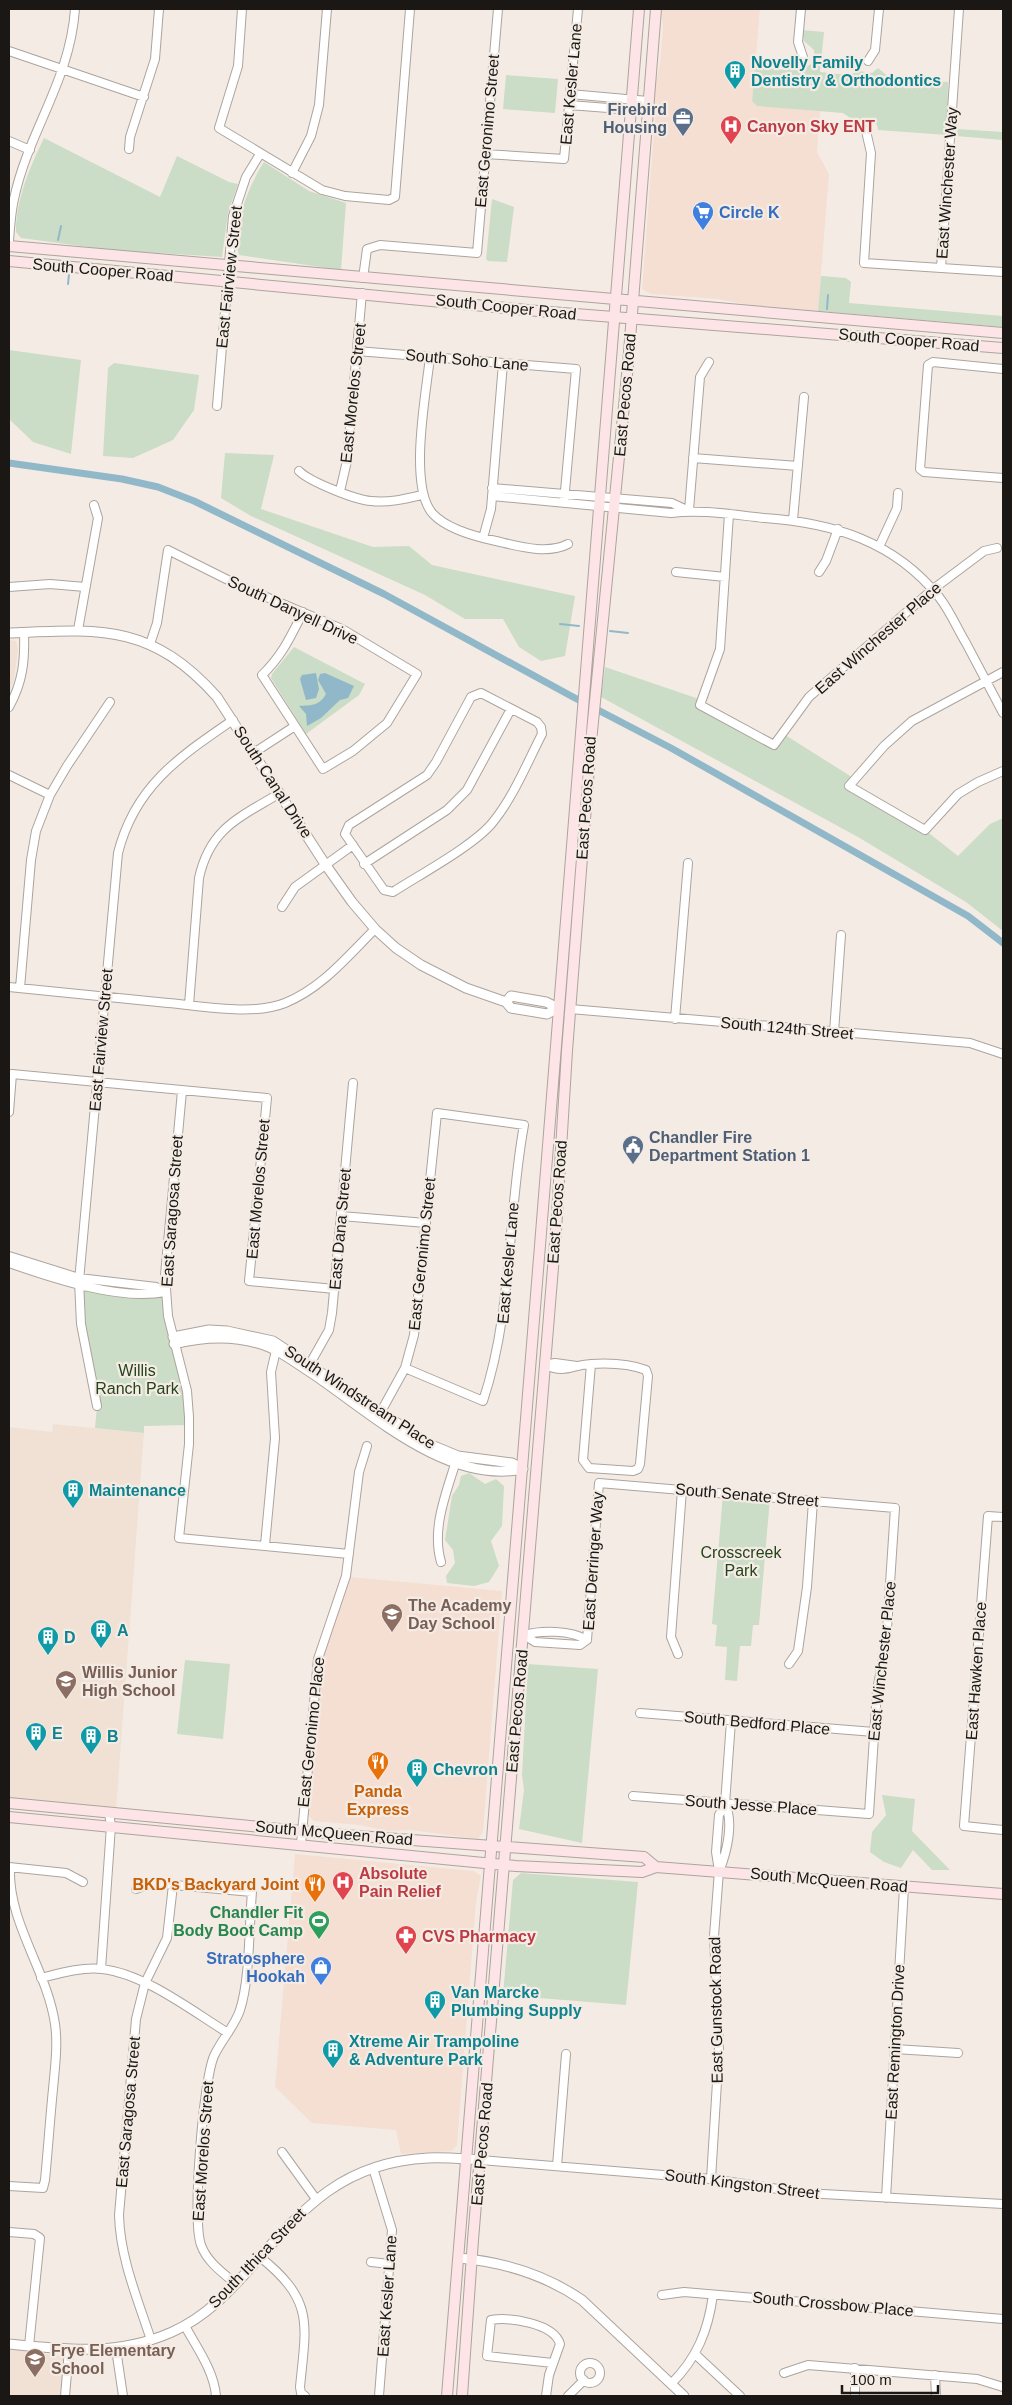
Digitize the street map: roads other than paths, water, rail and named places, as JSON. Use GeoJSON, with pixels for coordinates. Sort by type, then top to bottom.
{"type":"FeatureCollection","features":[{"type":"Feature","properties":{"kind":"main road","name":"East Pecos Road"},"geometry":{"type":"LineString","coordinates":[[462,2396],[472,2259],[481,1986],[491,1846],[542,1230],[580,711],[600,501],[614,300],[639,9]]}},
{"type":"Feature","properties":{"kind":"main road","name":"East Pecos Road"},"geometry":{"type":"LineString","coordinates":[[447,2396],[459,2258],[474,2159],[495,1987],[556,1231],[570,1009],[592,717],[632,319],[656,9]]}},
{"type":"Feature","properties":{"kind":"main road","name":"South Cooper Road"},"geometry":{"type":"LineString","coordinates":[[9,246],[1003,333]]}},
{"type":"Feature","properties":{"kind":"main road","name":"South Cooper Road"},"geometry":{"type":"LineString","coordinates":[[9,261],[632,319],[1003,348]]}},
{"type":"Feature","properties":{"kind":"main road"},"geometry":{"type":"LineString","coordinates":[[558,1008],[570,1009]]}},
{"type":"Feature","properties":{"kind":"main road"},"geometry":{"type":"LineString","coordinates":[[542,1230],[556,1231]]}},
{"type":"Feature","properties":{"kind":"main road"},"geometry":{"type":"LineString","coordinates":[[531,1364],[545,1365]]}},
{"type":"Feature","properties":{"kind":"main road"},"geometry":{"type":"LineString","coordinates":[[523,1469],[537,1470]]}},
{"type":"Feature","properties":{"kind":"main road"},"geometry":{"type":"LineString","coordinates":[[506,1666],[521,1667]]}},
{"type":"Feature","properties":{"kind":"main road","name":"South McQueen Road"},"geometry":{"type":"LineString","coordinates":[[9,1803],[396,1839],[644,1857],[656,1867]]}},
{"type":"Feature","properties":{"kind":"main road","name":"South McQueen Road"},"geometry":{"type":"LineString","coordinates":[[9,1817],[505,1865],[642,1872],[656,1867],[1003,1894]]}},
{"type":"Feature","properties":{"kind":"main road"},"geometry":{"type":"LineString","coordinates":[[349,1849],[365,1843],[392,1845],[396,1839]]}},
{"type":"Feature","properties":{"kind":"main road"},"geometry":{"type":"LineString","coordinates":[[481,1986],[495,1987]]}},
{"type":"Feature","properties":{"kind":"street"},"geometry":{"type":"LineString","coordinates":[[9,241],[14,198],[30,150],[64,71],[73,36],[75,9]]}},
{"type":"Feature","properties":{"kind":"street"},"geometry":{"type":"LineString","coordinates":[[129,149],[130,137],[155,59],[159,9]]}},
{"type":"Feature","properties":{"kind":"street"},"geometry":{"type":"LineString","coordinates":[[242,9],[238,66],[220,128],[322,190],[345,196],[389,200],[394,197],[410,9]]}},
{"type":"Feature","properties":{"kind":"street"},"geometry":{"type":"LineString","coordinates":[[292,173],[311,136],[319,105],[327,9]]}},
{"type":"Feature","properties":{"kind":"street","name":"East Geronimo Street"},"geometry":{"type":"LineString","coordinates":[[363,278],[366,249],[380,245],[477,253],[498,9]]}},
{"type":"Feature","properties":{"kind":"street","name":"East Kesler Lane"},"geometry":{"type":"LineString","coordinates":[[486,154],[564,159],[578,9]]}},
{"type":"Feature","properties":{"kind":"street"},"geometry":{"type":"LineString","coordinates":[[801,9],[798,42],[803,57]]}},
{"type":"Feature","properties":{"kind":"street"},"geometry":{"type":"LineString","coordinates":[[868,62],[876,50],[879,9]]}},
{"type":"Feature","properties":{"kind":"street","name":"East Winchester Way"},"geometry":{"type":"LineString","coordinates":[[941,268],[959,9]]}},
{"type":"Feature","properties":{"kind":"street"},"geometry":{"type":"LineString","coordinates":[[9,51],[144,97]]}},
{"type":"Feature","properties":{"kind":"street"},"geometry":{"type":"LineString","coordinates":[[570,94],[602,97],[648,106]]}},
{"type":"Feature","properties":{"kind":"street"},"geometry":{"type":"LineString","coordinates":[[591,106],[592,96]]}},
{"type":"Feature","properties":{"kind":"street"},"geometry":{"type":"LineString","coordinates":[[602,97],[602,107]]}},
{"type":"Feature","properties":{"kind":"street"},"geometry":{"type":"LineString","coordinates":[[569,104],[602,107],[632,104]]}},
{"type":"Feature","properties":{"kind":"street"},"geometry":{"type":"LineString","coordinates":[[866,131],[871,152],[864,262],[1003,272]]}},
{"type":"Feature","properties":{"kind":"street"},"geometry":{"type":"LineString","coordinates":[[9,141],[30,150]]}},
{"type":"Feature","properties":{"kind":"street","name":"East Fairview Street"},"geometry":{"type":"LineString","coordinates":[[217,406],[235,207],[246,177],[260,154]]}},
{"type":"Feature","properties":{"kind":"street","name":"East Morelos Street"},"geometry":{"type":"LineString","coordinates":[[340,491],[347,461],[362,293]]}},
{"type":"Feature","properties":{"kind":"street","name":"South Soho Lane"},"geometry":{"type":"LineString","coordinates":[[357,351],[576,369],[565,498]]}},
{"type":"Feature","properties":{"kind":"street"},"geometry":{"type":"LineString","coordinates":[[430,357],[419,468],[422,496],[433,514],[445,523],[483,538],[524,548],[560,548],[568,544]]}},
{"type":"Feature","properties":{"kind":"street"},"geometry":{"type":"LineString","coordinates":[[689,510],[700,377],[709,362]]}},
{"type":"Feature","properties":{"kind":"street"},"geometry":{"type":"LineString","coordinates":[[1003,369],[933,362],[928,365],[920,469],[924,472],[1003,478]]}},
{"type":"Feature","properties":{"kind":"street"},"geometry":{"type":"LineString","coordinates":[[483,538],[492,492],[503,363]]}},
{"type":"Feature","properties":{"kind":"street"},"geometry":{"type":"LineString","coordinates":[[793,520],[804,397]]}},
{"type":"Feature","properties":{"kind":"street"},"geometry":{"type":"LineString","coordinates":[[693,458],[798,466]]}},
{"type":"Feature","properties":{"kind":"street"},"geometry":{"type":"LineString","coordinates":[[299,471],[307,479],[369,501],[397,501],[422,496]]}},
{"type":"Feature","properties":{"kind":"street"},"geometry":{"type":"LineString","coordinates":[[492,492],[600,501],[671,513],[689,510],[793,520],[838,529],[879,547],[911,570],[932,590],[950,614],[1003,713]]}},
{"type":"Feature","properties":{"kind":"street"},"geometry":{"type":"LineString","coordinates":[[879,547],[897,508],[898,493]]}},
{"type":"Feature","properties":{"kind":"street"},"geometry":{"type":"LineString","coordinates":[[78,630],[98,518],[94,505]]}},
{"type":"Feature","properties":{"kind":"street"},"geometry":{"type":"LineString","coordinates":[[676,572],[725,577],[729,514]]}},
{"type":"Feature","properties":{"kind":"street"},"geometry":{"type":"LineString","coordinates":[[819,572],[826,561],[838,529]]}},
{"type":"Feature","properties":{"kind":"street","name":"East Winchester Place"},"geometry":{"type":"LineString","coordinates":[[725,577],[720,649],[700,705],[774,745],[809,697],[932,590],[984,551],[996,548]]}},
{"type":"Feature","properties":{"kind":"street","name":"South Danyell Drive"},"geometry":{"type":"LineString","coordinates":[[150,644],[157,623],[168,550],[238,585],[342,629],[417,674],[386,723],[353,752],[323,769],[296,726]]}},
{"type":"Feature","properties":{"kind":"street"},"geometry":{"type":"LineString","coordinates":[[9,588],[50,584],[85,587]]}},
{"type":"Feature","properties":{"kind":"street"},"geometry":{"type":"LineString","coordinates":[[255,752],[296,726],[262,675],[285,649],[303,612]]}},
{"type":"Feature","properties":{"kind":"street","name":"South Canal Drive"},"geometry":{"type":"LineString","coordinates":[[9,633],[78,630],[107,632],[150,644],[172,656],[196,675],[217,697],[255,752],[325,864],[352,902],[375,929],[396,948],[433,972],[466,988],[506,1002],[511,996],[546,1002],[558,1008]]}},
{"type":"Feature","properties":{"kind":"street"},"geometry":{"type":"LineString","coordinates":[[9,707],[21,681],[25,660],[24,632]]}},
{"type":"Feature","properties":{"kind":"street"},"geometry":{"type":"LineString","coordinates":[[1003,672],[912,721],[884,746],[849,786],[924,830],[958,794],[978,782],[1003,772]]}},
{"type":"Feature","properties":{"kind":"street"},"geometry":{"type":"LineString","coordinates":[[475,694],[481,694],[511,709],[538,722],[542,734],[504,808],[492,824],[475,838],[393,892],[389,893],[384,890],[364,864],[345,830],[349,824],[427,775],[471,697],[475,694]]}},
{"type":"Feature","properties":{"kind":"street"},"geometry":{"type":"LineString","coordinates":[[20,988],[32,850],[36,831],[50,795],[110,702]]}},
{"type":"Feature","properties":{"kind":"street"},"geometry":{"type":"LineString","coordinates":[[364,864],[447,810],[459,799],[467,790],[511,709]]}},
{"type":"Feature","properties":{"kind":"street","name":"East Fairview Street"},"geometry":{"type":"LineString","coordinates":[[97,1406],[81,1324],[79,1281],[118,853],[123,831],[134,810],[164,770],[183,753],[233,720]]}},
{"type":"Feature","properties":{"kind":"street"},"geometry":{"type":"LineString","coordinates":[[9,776],[50,795]]}},
{"type":"Feature","properties":{"kind":"street"},"geometry":{"type":"LineString","coordinates":[[189,1005],[199,878],[203,860],[213,840],[226,828],[280,793]]}},
{"type":"Feature","properties":{"kind":"street"},"geometry":{"type":"LineString","coordinates":[[282,907],[294,887],[353,845]]}},
{"type":"Feature","properties":{"kind":"street"},"geometry":{"type":"LineString","coordinates":[[675,1019],[688,863]]}},
{"type":"Feature","properties":{"kind":"street"},"geometry":{"type":"LineString","coordinates":[[9,987],[189,1005],[262,1009],[284,1004],[322,983],[375,929]]}},
{"type":"Feature","properties":{"kind":"street"},"geometry":{"type":"LineString","coordinates":[[834,1032],[841,935]]}},
{"type":"Feature","properties":{"kind":"street","name":"South 124th Street"},"geometry":{"type":"LineString","coordinates":[[570,1009],[970,1043],[1003,1054]]}},
{"type":"Feature","properties":{"kind":"street"},"geometry":{"type":"LineString","coordinates":[[9,1112],[12,1074],[182,1091]]}},
{"type":"Feature","properties":{"kind":"street","name":"East Dana Street"},"geometry":{"type":"LineString","coordinates":[[308,1367],[329,1330],[335,1289],[353,1083]]}},
{"type":"Feature","properties":{"kind":"street","name":"East Morelos Street"},"geometry":{"type":"LineString","coordinates":[[182,1091],[267,1098],[249,1281],[335,1289]]}},
{"type":"Feature","properties":{"kind":"street","name":"East Saragosa Street"},"geometry":{"type":"LineString","coordinates":[[182,1091],[165,1292],[173,1341],[187,1391],[189,1417],[189,1444],[179,1538],[265,1545]]}},
{"type":"Feature","properties":{"kind":"street","name":"East Geronimo Street"},"geometry":{"type":"LineString","coordinates":[[379,1415],[405,1368],[414,1335],[437,1113],[524,1125]]}},
{"type":"Feature","properties":{"kind":"street","name":"East Kesler Lane"},"geometry":{"type":"LineString","coordinates":[[405,1368],[483,1401],[500,1340],[517,1160],[524,1125]]}},
{"type":"Feature","properties":{"kind":"street"},"geometry":{"type":"LineString","coordinates":[[341,1216],[426,1223]]}},
{"type":"Feature","properties":{"kind":"street"},"geometry":{"type":"LineString","coordinates":[[9,1256],[79,1281],[118,1291],[156,1294],[165,1292]]}},
{"type":"Feature","properties":{"kind":"street"},"geometry":{"type":"LineString","coordinates":[[9,1262],[53,1278],[79,1281]]}},
{"type":"Feature","properties":{"kind":"street","name":"South Windstream Place"},"geometry":{"type":"LineString","coordinates":[[173,1341],[226,1337],[277,1347],[379,1415],[426,1450],[456,1460],[507,1471],[523,1469]]}},
{"type":"Feature","properties":{"kind":"street"},"geometry":{"type":"LineString","coordinates":[[277,1347],[270,1372],[275,1438],[265,1545],[349,1554]]}},
{"type":"Feature","properties":{"kind":"street"},"geometry":{"type":"LineString","coordinates":[[545,1365],[555,1369],[569,1370],[577,1366],[592,1364],[646,1370],[648,1376],[638,1470],[596,1469],[585,1465],[583,1460],[592,1364]]}},
{"type":"Feature","properties":{"kind":"street","name":"East Geronimo Place"},"geometry":{"type":"LineString","coordinates":[[301,1844],[318,1659],[322,1640],[343,1589],[359,1472],[367,1446]]}},
{"type":"Feature","properties":{"kind":"street"},"geometry":{"type":"LineString","coordinates":[[442,1562],[437,1549],[437,1535],[456,1460]]}},
{"type":"Feature","properties":{"kind":"street","name":"East Derringer Way"},"geometry":{"type":"LineString","coordinates":[[524,1635],[538,1632],[580,1636],[587,1640],[599,1483]]}},
{"type":"Feature","properties":{"kind":"street","name":"South Senate Street"},"geometry":{"type":"LineString","coordinates":[[599,1483],[895,1508]]}},
{"type":"Feature","properties":{"kind":"street"},"geometry":{"type":"LineString","coordinates":[[678,1654],[671,1638],[682,1490]]}},
{"type":"Feature","properties":{"kind":"street"},"geometry":{"type":"LineString","coordinates":[[789,1664],[798,1651],[807,1587],[813,1501]]}},
{"type":"Feature","properties":{"kind":"street","name":"East Winchester Place"},"geometry":{"type":"LineString","coordinates":[[869,1814],[878,1690],[886,1644],[895,1508]]}},
{"type":"Feature","properties":{"kind":"street","name":"East Hawken Place"},"geometry":{"type":"LineString","coordinates":[[1003,1517],[988,1516],[964,1826],[1003,1830]]}},
{"type":"Feature","properties":{"kind":"street","name":"South Bedford Place"},"geometry":{"type":"LineString","coordinates":[[640,1713],[874,1732]]}},
{"type":"Feature","properties":{"kind":"street","name":"East Gunstock Road"},"geometry":{"type":"LineString","coordinates":[[711,2179],[720,2050],[714,1936],[719,1871],[716,1852],[719,1815],[725,1804],[731,1721]]}},
{"type":"Feature","properties":{"kind":"street","name":"South Jesse Place"},"geometry":{"type":"LineString","coordinates":[[633,1796],[869,1814]]}},
{"type":"Feature","properties":{"kind":"street"},"geometry":{"type":"LineString","coordinates":[[101,1969],[111,1826],[109,1813]]}},
{"type":"Feature","properties":{"kind":"street"},"geometry":{"type":"LineString","coordinates":[[9,2186],[43,2188],[46,2180],[56,2049],[55,2023],[41,1978],[13,1904],[10,1889],[10,1868],[66,1873],[83,1882]]}},
{"type":"Feature","properties":{"kind":"street"},"geometry":{"type":"LineString","coordinates":[[136,1889],[152,1882],[173,1885]]}},
{"type":"Feature","properties":{"kind":"street","name":"East Morelos Street"},"geometry":{"type":"LineString","coordinates":[[173,1885],[252,1892],[244,1993],[240,2011],[214,2056],[207,2078],[196,2204],[197,2228],[201,2246],[211,2262],[236,2284]]}},
{"type":"Feature","properties":{"kind":"street","name":"East Saragosa Street"},"geometry":{"type":"LineString","coordinates":[[150,2340],[123,2252],[118,2216],[136,2019],[145,1983],[167,1938],[173,1885]]}},
{"type":"Feature","properties":{"kind":"street","name":"East Remington Drive"},"geometry":{"type":"LineString","coordinates":[[886,2198],[904,1886]]}},
{"type":"Feature","properties":{"kind":"street"},"geometry":{"type":"LineString","coordinates":[[41,1978],[84,1969],[118,1972],[145,1983],[228,2033]]}},
{"type":"Feature","properties":{"kind":"street"},"geometry":{"type":"LineString","coordinates":[[895,2050],[958,2054]]}},
{"type":"Feature","properties":{"kind":"street"},"geometry":{"type":"LineString","coordinates":[[557,2166],[566,2054]]}},
{"type":"Feature","properties":{"kind":"street"},"geometry":{"type":"LineString","coordinates":[[282,2152],[316,2199]]}},
{"type":"Feature","properties":{"kind":"street","name":"South Kingston Street"},"geometry":{"type":"LineString","coordinates":[[474,2159],[711,2179],[805,2193],[1003,2204]]}},
{"type":"Feature","properties":{"kind":"street","name":"South Ithica Street"},"geometry":{"type":"LineString","coordinates":[[9,2344],[69,2350],[116,2349],[150,2340],[185,2326],[215,2305],[293,2219],[316,2199],[346,2180],[373,2168],[410,2160],[474,2159]]}},
{"type":"Feature","properties":{"kind":"street","name":"East Kesler Lane"},"geometry":{"type":"LineString","coordinates":[[373,2168],[391,2221],[390,2264],[378,2396]]}},
{"type":"Feature","properties":{"kind":"street"},"geometry":{"type":"LineString","coordinates":[[9,2232],[34,2234],[40,2238],[29,2346]]}},
{"type":"Feature","properties":{"kind":"street"},"geometry":{"type":"LineString","coordinates":[[260,2257],[289,2284],[302,2308],[305,2334],[303,2395]]}},
{"type":"Feature","properties":{"kind":"street"},"geometry":{"type":"LineString","coordinates":[[459,2258],[517,2267],[563,2287],[582,2300],[684,2396]]}},
{"type":"Feature","properties":{"kind":"street"},"geometry":{"type":"LineString","coordinates":[[371,2262],[390,2264]]}},
{"type":"Feature","properties":{"kind":"street","name":"South Crossbow Place"},"geometry":{"type":"LineString","coordinates":[[662,2295],[684,2292],[713,2294],[1003,2319]]}},
{"type":"Feature","properties":{"kind":"street"},"geometry":{"type":"LineString","coordinates":[[671,2384],[686,2369],[704,2336],[713,2294]]}},
{"type":"Feature","properties":{"kind":"street"},"geometry":{"type":"LineString","coordinates":[[546,2396],[553,2363],[560,2344],[559,2339],[543,2326],[494,2320],[489,2324],[487,2356],[553,2363]]}},
{"type":"Feature","properties":{"kind":"street"},"geometry":{"type":"LineString","coordinates":[[185,2326],[214,2382],[216,2396]]}},
{"type":"Feature","properties":{"kind":"street"},"geometry":{"type":"LineString","coordinates":[[116,2349],[123,2396]]}},
{"type":"Feature","properties":{"kind":"street"},"geometry":{"type":"LineString","coordinates":[[65,2396],[69,2350]]}},
{"type":"Feature","properties":{"kind":"street"},"geometry":{"type":"LineString","coordinates":[[695,2354],[740,2396]]}},
{"type":"Feature","properties":{"kind":"street"},"geometry":{"type":"LineString","coordinates":[[784,2373],[808,2365],[855,2368],[978,2379],[1003,2387]]}},
{"type":"Feature","properties":{"kind":"street"},"geometry":{"type":"LineString","coordinates":[[855,2368],[855,2396]]}},
{"type":"Feature","properties":{"kind":"street"},"geometry":{"type":"LineString","coordinates":[[936,2375],[936,2396]]}},
{"type":"Feature","properties":{"kind":"street"},"geometry":{"type":"LineString","coordinates":[[568,2396],[584,2380]]}},
{"type":"Feature","properties":{"kind":"water"},"geometry":{"type":"Polygon","coordinates":[[[316,673],[319,689],[316,698],[306,700],[300,679],[302,675],[316,673]]]}},
{"type":"Feature","properties":{"kind":"water"},"geometry":{"type":"Polygon","coordinates":[[[325,673],[354,686],[348,698],[340,700],[321,718],[307,726],[306,714],[299,706],[315,704],[321,701],[326,694],[318,680],[320,674],[325,673]]]}},
{"type":"Feature","properties":{"kind":"waterway"},"geometry":{"type":"LineString","coordinates":[[58,240],[61,226]]}},
{"type":"Feature","properties":{"kind":"waterway"},"geometry":{"type":"LineString","coordinates":[[68,284],[69,274]]}},
{"type":"Feature","properties":{"kind":"waterway"},"geometry":{"type":"LineString","coordinates":[[827,309],[828,295]]}},
{"type":"Feature","properties":{"kind":"waterway"},"geometry":{"type":"LineString","coordinates":[[9,463],[122,479],[158,487],[194,501],[384,594],[671,748],[968,916],[1003,943]]}},
{"type":"Feature","properties":{"kind":"waterway"},"geometry":{"type":"LineString","coordinates":[[560,624],[579,626]]}},
{"type":"Feature","properties":{"kind":"waterway"},"geometry":{"type":"LineString","coordinates":[[610,631],[628,633]]}},
{"type":"Feature","properties":{"kind":"place","name":"Novelly Family Dentistry & Orthodontics"},"geometry":{"type":"Point","coordinates":[735,90]}},
{"type":"Feature","properties":{"kind":"place","name":"Firebird Housing"},"geometry":{"type":"Point","coordinates":[683,137]}},
{"type":"Feature","properties":{"kind":"place","name":"Canyon Sky ENT"},"geometry":{"type":"Point","coordinates":[731,145]}},
{"type":"Feature","properties":{"kind":"place","name":"Circle K"},"geometry":{"type":"Point","coordinates":[703,231]}},
{"type":"Feature","properties":{"kind":"place","name":"Chandler Fire Department Station 1"},"geometry":{"type":"Point","coordinates":[633,1165]}},
{"type":"Feature","properties":{"kind":"place","name":"Maintenance"},"geometry":{"type":"Point","coordinates":[73,1509]}},
{"type":"Feature","properties":{"kind":"place","name":"The Academy Day School"},"geometry":{"type":"Point","coordinates":[392,1633]}},
{"type":"Feature","properties":{"kind":"place","name":"A"},"geometry":{"type":"Point","coordinates":[101,1649]}},
{"type":"Feature","properties":{"kind":"place","name":"D"},"geometry":{"type":"Point","coordinates":[48,1656]}},
{"type":"Feature","properties":{"kind":"place","name":"Willis Junior High School"},"geometry":{"type":"Point","coordinates":[66,1700]}},
{"type":"Feature","properties":{"kind":"place","name":"E"},"geometry":{"type":"Point","coordinates":[36,1752]}},
{"type":"Feature","properties":{"kind":"place","name":"B"},"geometry":{"type":"Point","coordinates":[91,1755]}},
{"type":"Feature","properties":{"kind":"place","name":"Panda Express"},"geometry":{"type":"Point","coordinates":[378,1781]}},
{"type":"Feature","properties":{"kind":"place","name":"Chevron"},"geometry":{"type":"Point","coordinates":[417,1788]}},
{"type":"Feature","properties":{"kind":"place","name":"Absolute Pain Relief"},"geometry":{"type":"Point","coordinates":[343,1901]}},
{"type":"Feature","properties":{"kind":"place","name":"BKD's Backyard Joint"},"geometry":{"type":"Point","coordinates":[315,1903]}},
{"type":"Feature","properties":{"kind":"place","name":"Chandler Fit Body Boot Camp"},"geometry":{"type":"Point","coordinates":[319,1940]}},
{"type":"Feature","properties":{"kind":"place","name":"CVS Pharmacy"},"geometry":{"type":"Point","coordinates":[406,1955]}},
{"type":"Feature","properties":{"kind":"place","name":"Stratosphere Hookah"},"geometry":{"type":"Point","coordinates":[321,1986]}},
{"type":"Feature","properties":{"kind":"place","name":"Van Marcke Plumbing Supply"},"geometry":{"type":"Point","coordinates":[435,2020]}},
{"type":"Feature","properties":{"kind":"place","name":"Xtreme Air Trampoline & Adventure Park"},"geometry":{"type":"Point","coordinates":[333,2069]}},
{"type":"Feature","properties":{"kind":"place","name":"Frye Elementary School"},"geometry":{"type":"Point","coordinates":[35,2378]}},
{"type":"Feature","properties":{"kind":"park label","name":"Willis Ranch Park"},"geometry":{"type":"Point","coordinates":[137,1379]}},
{"type":"Feature","properties":{"kind":"park label","name":"Crosscreek Park"},"geometry":{"type":"Point","coordinates":[741,1561]}}]}
